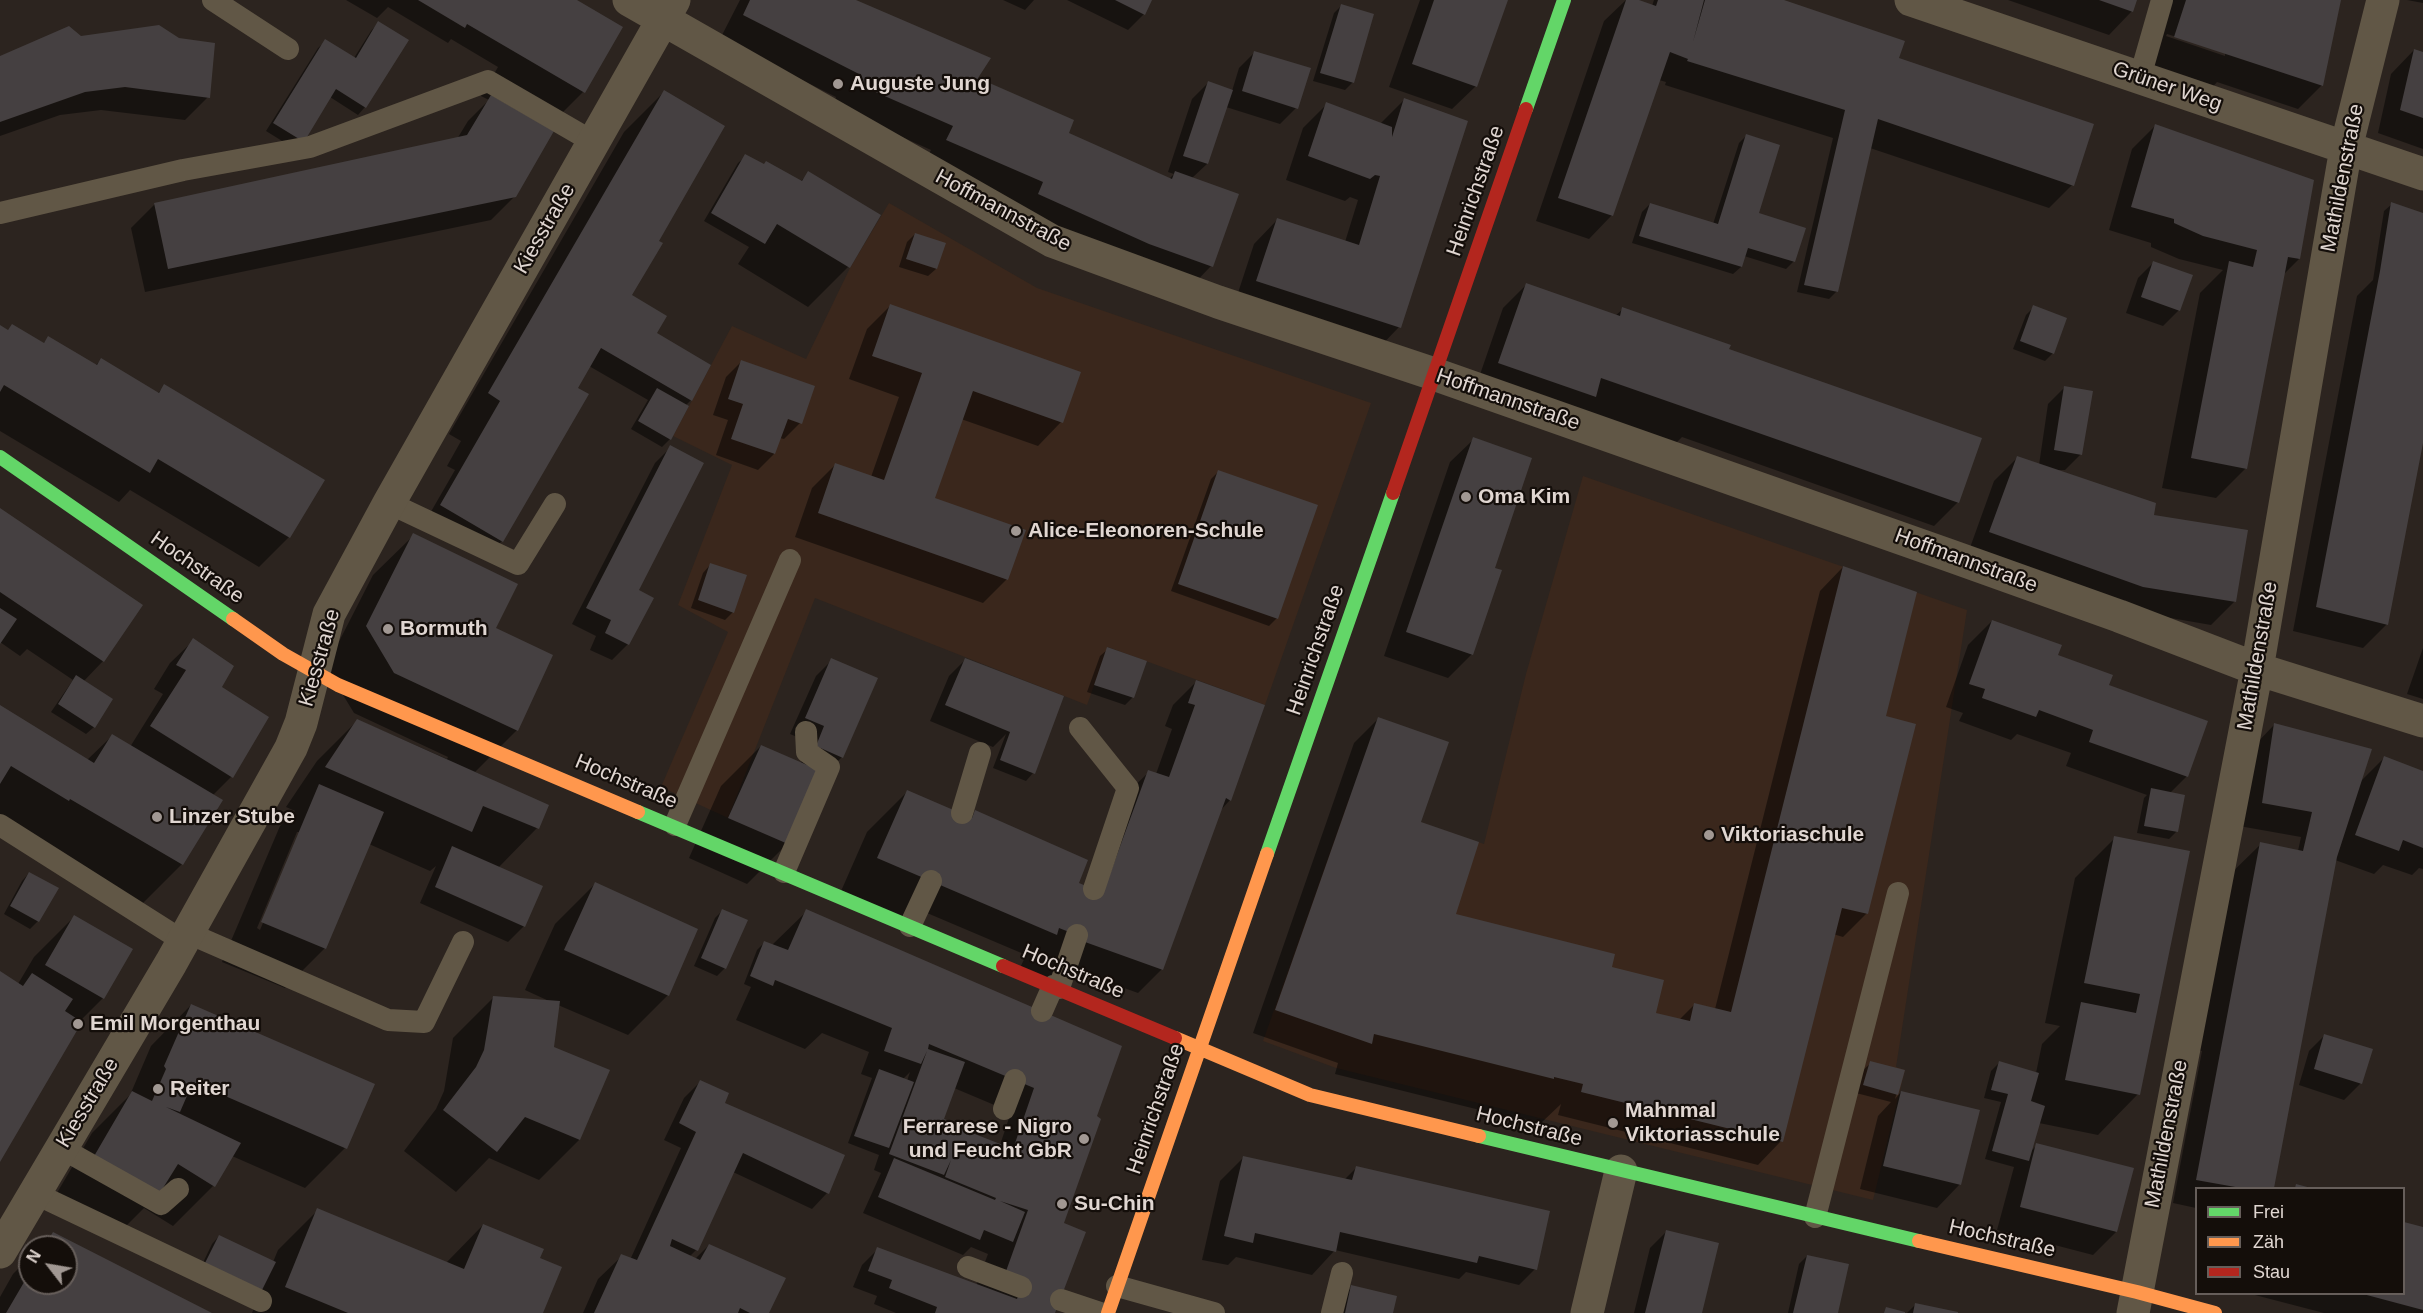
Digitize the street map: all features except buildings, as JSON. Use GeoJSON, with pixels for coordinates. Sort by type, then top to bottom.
{"type":"FeatureCollection","features":[{"type":"Feature","properties":{"kind":"street","name":"Hoffmannstraße"},"geometry":{"type":"LineString","coordinates":[[629,0],[669,10],[1052,241],[1218,302],[1434,374],[1951,555],[2257,669],[2423,721]]}},
{"type":"Feature","properties":{"kind":"street","name":"Heinrichstraße"},"geometry":{"type":"LineString","coordinates":[[1107,1313],[1564,0]]}},
{"type":"Feature","properties":{"kind":"street","name":"Grüner Weg"},"geometry":{"type":"LineString","coordinates":[[1911,0],[2423,174]]}},
{"type":"Feature","properties":{"kind":"street","name":"Mathildenstraße"},"geometry":{"type":"LineString","coordinates":[[2135,1303],[2257,669],[2346,148],[2383,0]]}},
{"type":"Feature","properties":{"kind":"street","name":"Kiesstraße"},"geometry":{"type":"LineString","coordinates":[[0,1252],[186,937],[291,748],[301,723],[329,614],[389,503],[669,10]]}},
{"type":"Feature","properties":{"kind":"street","name":"Hochstraße"},"geometry":{"type":"LineString","coordinates":[[0,457],[283,654],[313,672],[369,698],[675,825],[1310,1095],[1815,1216],[2135,1303],[2215,1313]]}},
{"type":"Feature","properties":{"kind":"street"},"geometry":{"type":"LineString","coordinates":[[1587,1313],[1621,1171]]}},
{"type":"Feature","properties":{"kind":"lane"},"geometry":{"type":"LineString","coordinates":[[213,0],[288,49]]}},
{"type":"Feature","properties":{"kind":"lane"},"geometry":{"type":"LineString","coordinates":[[2140,77],[2162,0]]}},
{"type":"Feature","properties":{"kind":"lane"},"geometry":{"type":"LineString","coordinates":[[0,213],[183,170],[310,147],[488,81],[595,143]]}},
{"type":"Feature","properties":{"kind":"lane"},"geometry":{"type":"LineString","coordinates":[[389,503],[518,564],[555,504]]}},
{"type":"Feature","properties":{"kind":"lane"},"geometry":{"type":"LineString","coordinates":[[675,825],[790,560]]}},
{"type":"Feature","properties":{"kind":"lane"},"geometry":{"type":"LineString","coordinates":[[1080,728],[1128,788],[1094,889]]}},
{"type":"Feature","properties":{"kind":"lane"},"geometry":{"type":"LineString","coordinates":[[784,872],[829,767],[807,752],[806,732]]}},
{"type":"Feature","properties":{"kind":"lane"},"geometry":{"type":"LineString","coordinates":[[962,813],[980,753]]}},
{"type":"Feature","properties":{"kind":"lane"},"geometry":{"type":"LineString","coordinates":[[0,825],[186,937],[388,1020],[424,1022],[463,942]]}},
{"type":"Feature","properties":{"kind":"lane"},"geometry":{"type":"LineString","coordinates":[[910,926],[931,881]]}},
{"type":"Feature","properties":{"kind":"lane"},"geometry":{"type":"LineString","coordinates":[[1815,1216],[1898,893]]}},
{"type":"Feature","properties":{"kind":"lane"},"geometry":{"type":"LineString","coordinates":[[1042,1011],[1056,987],[1077,935]]}},
{"type":"Feature","properties":{"kind":"lane"},"geometry":{"type":"LineString","coordinates":[[1004,1108],[1015,1080]]}},
{"type":"Feature","properties":{"kind":"lane"},"geometry":{"type":"LineString","coordinates":[[61,1148],[161,1204],[178,1190]]}},
{"type":"Feature","properties":{"kind":"lane"},"geometry":{"type":"LineString","coordinates":[[31,1199],[169,1274]]}},
{"type":"Feature","properties":{"kind":"lane"},"geometry":{"type":"LineString","coordinates":[[31,1199],[261,1301]]}},
{"type":"Feature","properties":{"kind":"lane"},"geometry":{"type":"LineString","coordinates":[[968,1268],[1021,1287]]}},
{"type":"Feature","properties":{"kind":"lane"},"geometry":{"type":"LineString","coordinates":[[1332,1313],[1342,1273]]}},
{"type":"Feature","properties":{"kind":"lane"},"geometry":{"type":"LineString","coordinates":[[1117,1286],[1214,1313]]}},
{"type":"Feature","properties":{"kind":"lane"},"geometry":{"type":"LineString","coordinates":[[1061,1300],[1100,1313]]}},
{"type":"Feature","properties":{"kind":"shaded area","name":"Alice-Eleonoren-Schule"},"geometry":{"type":"Polygon","coordinates":[[[889,203],[1037,288],[1371,403],[1265,705],[1108,647],[1087,705],[815,598],[728,818],[661,787],[728,632],[678,605],[732,465],[673,436],[732,326],[806,359],[850,268],[889,203]]]}},
{"type":"Feature","properties":{"kind":"shaded area","name":"Viktoriaschule"},"geometry":{"type":"Polygon","coordinates":[[[1583,476],[1967,610],[1896,1067],[1905,1070],[1873,1200],[1336,1068],[1263,1041],[1349,798],[1484,844],[1526,674],[1583,476]]]}},
{"type":"Feature","properties":{"kind":"traffic: fast"},"geometry":{"type":"LineString","coordinates":[[1526,109],[1564,0]]}},
{"type":"Feature","properties":{"kind":"traffic: fast"},"geometry":{"type":"LineString","coordinates":[[0,457],[233,619]]}},
{"type":"Feature","properties":{"kind":"traffic: fast"},"geometry":{"type":"LineString","coordinates":[[1267,854],[1393,493]]}},
{"type":"Feature","properties":{"kind":"traffic: fast"},"geometry":{"type":"LineString","coordinates":[[638,812],[1003,966]]}},
{"type":"Feature","properties":{"kind":"traffic: fast"},"geometry":{"type":"LineString","coordinates":[[1479,1136],[1919,1241]]}},
{"type":"Feature","properties":{"kind":"traffic: slow"},"geometry":{"type":"LineString","coordinates":[[233,619],[283,654],[338,685],[638,812]]}},
{"type":"Feature","properties":{"kind":"traffic: slow"},"geometry":{"type":"LineString","coordinates":[[1108,1313],[1267,854]]}},
{"type":"Feature","properties":{"kind":"traffic: slow"},"geometry":{"type":"LineString","coordinates":[[1175,1038],[1310,1095],[1479,1136]]}},
{"type":"Feature","properties":{"kind":"traffic: slow"},"geometry":{"type":"LineString","coordinates":[[1919,1241],[2137,1292],[2215,1313]]}},
{"type":"Feature","properties":{"kind":"traffic: jam"},"geometry":{"type":"LineString","coordinates":[[1393,493],[1526,109]]}},
{"type":"Feature","properties":{"kind":"traffic: jam"},"geometry":{"type":"LineString","coordinates":[[1003,966],[1175,1038]]}},
{"type":"Feature","properties":{"kind":"place","name":"Auguste Jung"},"geometry":{"type":"Point","coordinates":[838,84]}},
{"type":"Feature","properties":{"kind":"place","name":"Oma Kim"},"geometry":{"type":"Point","coordinates":[1466,497]}},
{"type":"Feature","properties":{"kind":"place","name":"Alice-Eleonoren-Schule"},"geometry":{"type":"Point","coordinates":[1016,531]}},
{"type":"Feature","properties":{"kind":"place","name":"Bormuth"},"geometry":{"type":"Point","coordinates":[388,629]}},
{"type":"Feature","properties":{"kind":"place","name":"Linzer Stube"},"geometry":{"type":"Point","coordinates":[157,817]}},
{"type":"Feature","properties":{"kind":"place","name":"Viktoriaschule"},"geometry":{"type":"Point","coordinates":[1709,835]}},
{"type":"Feature","properties":{"kind":"place","name":"Emil Morgenthau"},"geometry":{"type":"Point","coordinates":[78,1024]}},
{"type":"Feature","properties":{"kind":"place","name":"Reiter"},"geometry":{"type":"Point","coordinates":[158,1089]}},
{"type":"Feature","properties":{"kind":"place","name":"Mahnmal Viktoriasschule"},"geometry":{"type":"Point","coordinates":[1613,1123]}},
{"type":"Feature","properties":{"kind":"place","name":"Ferrarese - Nigro und Feucht GbR"},"geometry":{"type":"Point","coordinates":[1084,1139]}},
{"type":"Feature","properties":{"kind":"place","name":"Su-Chin"},"geometry":{"type":"Point","coordinates":[1062,1204]}}]}
